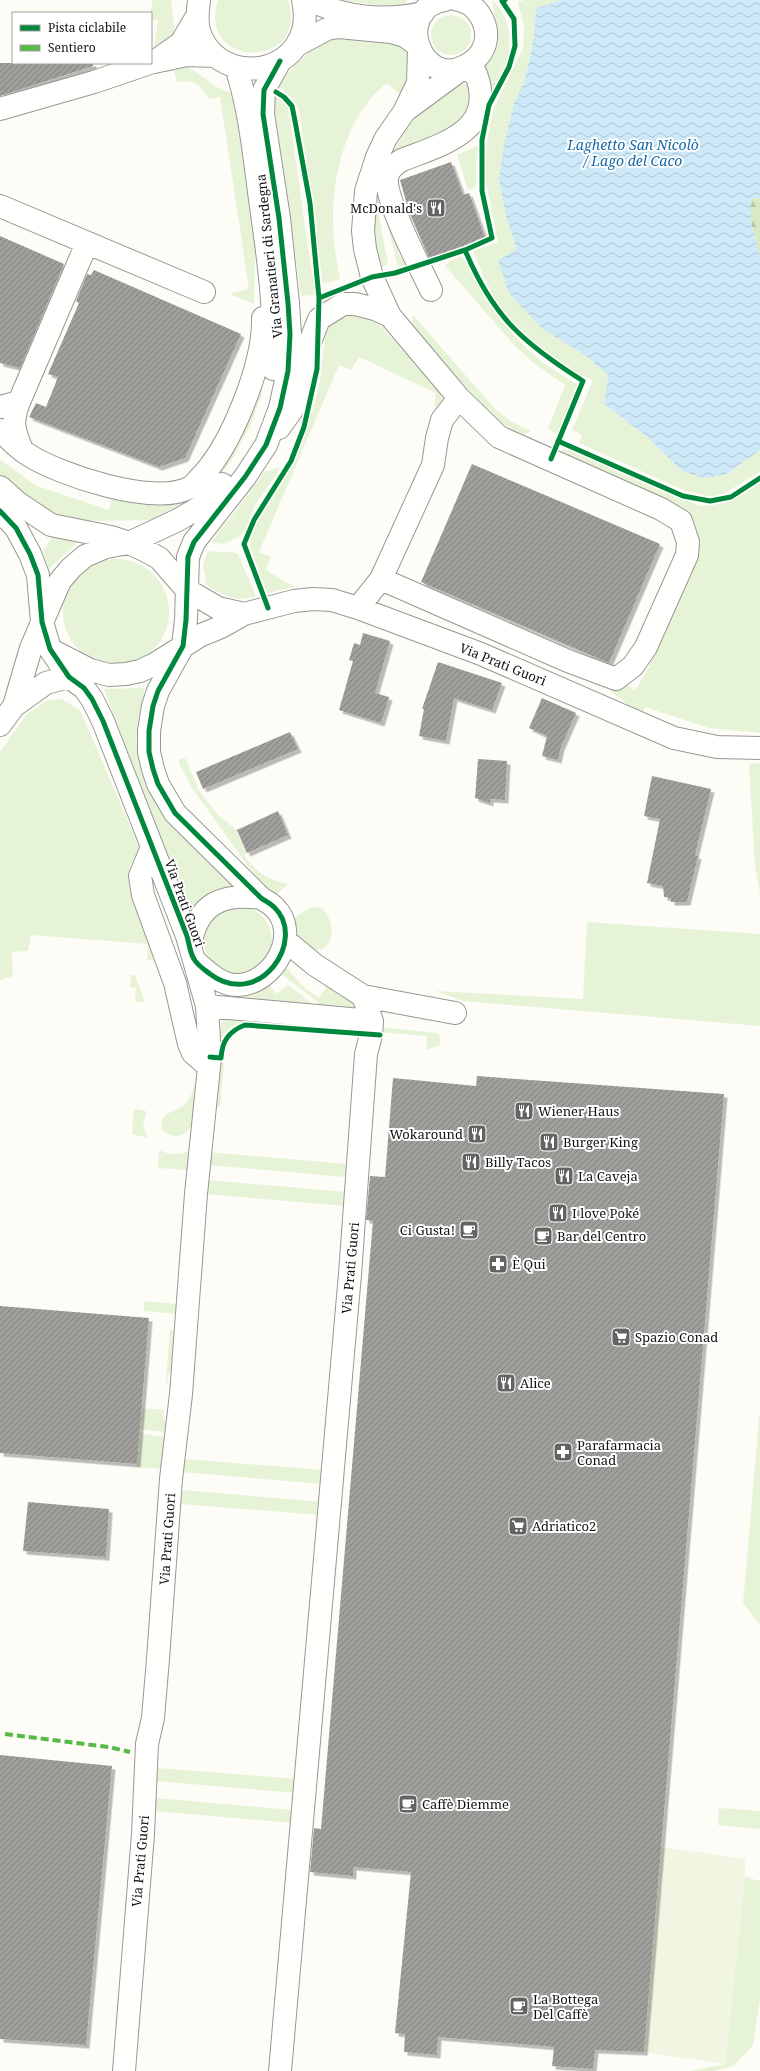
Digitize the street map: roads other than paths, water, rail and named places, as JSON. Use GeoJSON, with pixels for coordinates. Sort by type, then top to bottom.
{"type":"FeatureCollection","features":[{"type":"Feature","properties":{"kind":"street"},"geometry":{"type":"LineString","coordinates":[[304,0],[317,1],[338,12],[350,14],[404,17],[423,13]]}},
{"type":"Feature","properties":{"kind":"street","name":"Via Granatieri di Sardegna"},"geometry":{"type":"LineString","coordinates":[[198,8],[199,31],[215,56],[236,67],[251,70],[266,68],[280,61],[297,45],[303,30],[305,15],[304,0]]}},
{"type":"Feature","properties":{"kind":"street"},"geometry":{"type":"LineString","coordinates":[[381,579],[568,660],[616,679],[633,666],[646,647],[687,555],[688,542],[682,521],[661,509],[499,437],[458,398],[390,316],[372,277],[365,249],[364,208],[366,191],[377,157],[386,138],[404,112],[418,83],[418,48],[416,28],[423,13],[434,4],[445,0]]}},
{"type":"Feature","properties":{"kind":"street"},"geometry":{"type":"LineString","coordinates":[[404,112],[473,62],[480,54],[486,38],[484,22],[478,12],[467,2]]}},
{"type":"Feature","properties":{"kind":"street"},"geometry":{"type":"LineString","coordinates":[[152,62],[181,42],[198,8]]}},
{"type":"Feature","properties":{"kind":"street"},"geometry":{"type":"LineString","coordinates":[[297,45],[327,29],[338,27],[391,32],[404,36],[418,48],[425,59],[443,69],[463,68],[476,74],[481,87],[480,106],[473,123],[463,134],[393,165],[387,178],[393,206],[431,290]]}},
{"type":"Feature","properties":{"kind":"street"},"geometry":{"type":"LineString","coordinates":[[152,62],[187,55],[215,56]]}},
{"type":"Feature","properties":{"kind":"street","name":"Via Granatieri di Sardegna"},"geometry":{"type":"LineString","coordinates":[[261,898],[175,813],[158,784],[149,752],[149,732],[153,706],[158,690],[183,646],[186,620],[188,557],[194,542],[245,476],[266,445],[280,408],[288,371],[290,334],[279,218],[263,114],[264,90],[280,61]]}},
{"type":"Feature","properties":{"kind":"street"},"geometry":{"type":"LineString","coordinates":[[0,109],[94,82],[146,64]]}},
{"type":"Feature","properties":{"kind":"street"},"geometry":{"type":"LineString","coordinates":[[42,622],[60,581],[71,568],[85,556],[120,540],[151,534],[202,506],[224,482],[253,436],[263,413],[273,369],[274,305],[251,132],[244,91],[236,67]]}},
{"type":"Feature","properties":{"kind":"street"},"geometry":{"type":"LineString","coordinates":[[0,206],[204,292]]}},
{"type":"Feature","properties":{"kind":"street"},"geometry":{"type":"LineString","coordinates":[[23,451],[14,432],[14,416],[9,405],[87,243]]}},
{"type":"Feature","properties":{"kind":"street"},"geometry":{"type":"LineString","coordinates":[[0,430],[23,451],[78,478],[120,489],[161,494],[189,488],[210,468],[240,414],[257,359],[263,321],[261,283],[266,245]]}},
{"type":"Feature","properties":{"kind":"street"},"geometry":{"type":"LineString","coordinates":[[266,445],[297,403],[304,382],[310,342],[319,319],[343,304],[355,304],[375,309],[390,316]]}},
{"type":"Feature","properties":{"kind":"street"},"geometry":{"type":"LineString","coordinates":[[358,608],[381,579],[433,465],[442,420],[458,398]]}},
{"type":"Feature","properties":{"kind":"street"},"geometry":{"type":"LineString","coordinates":[[0,488],[18,503],[51,525],[120,540],[159,558],[187,590],[218,608],[244,614]]}},
{"type":"Feature","properties":{"kind":"street","name":"Via Prati Guori"},"geometry":{"type":"LineString","coordinates":[[0,510],[16,528],[30,554],[38,575],[42,622],[50,649],[69,677],[84,688],[92,699],[103,721],[192,952],[207,1006],[209,1067],[196,1194],[189,1304],[171,1479],[153,1718],[148,1744],[143,1834],[124,2071]]}},
{"type":"Feature","properties":{"kind":"street","name":"Via Prati Guori"},"geometry":{"type":"LineString","coordinates":[[244,614],[294,601],[313,599],[332,600],[358,608],[480,654],[674,738],[717,747],[760,748]]}},
{"type":"Feature","properties":{"kind":"street"},"geometry":{"type":"LineString","coordinates":[[50,649],[90,670],[110,675],[140,671],[155,664],[183,646],[244,614]]}},
{"type":"Feature","properties":{"kind":"street","name":"Via Prati Guori"},"geometry":{"type":"LineString","coordinates":[[0,726],[14,706],[30,648],[42,622]]}},
{"type":"Feature","properties":{"kind":"street","name":"Via Prati Guori"},"geometry":{"type":"LineString","coordinates":[[14,706],[46,684],[69,677]]}},
{"type":"Feature","properties":{"kind":"street"},"geometry":{"type":"LineString","coordinates":[[152,847],[140,876],[143,895],[175,982],[189,1044],[193,1053],[209,1067]]}},
{"type":"Feature","properties":{"kind":"street","name":"Via Prati Guori"},"geometry":{"type":"LineString","coordinates":[[261,898],[239,896],[225,898],[211,905],[192,931],[192,952],[217,979],[237,986],[259,980],[276,965],[286,941]]}},
{"type":"Feature","properties":{"kind":"street"},"geometry":{"type":"LineString","coordinates":[[261,898],[274,907],[282,920],[286,941],[315,965],[363,996],[455,1013]]}},
{"type":"Feature","properties":{"kind":"street","name":"Via Prati Guori"},"geometry":{"type":"LineString","coordinates":[[278,2069],[286,2023],[295,1891],[335,1451],[366,1054],[371,1035],[372,1021],[363,996]]}},
{"type":"Feature","properties":{"kind":"street"},"geometry":{"type":"LineString","coordinates":[[207,1006],[372,1021]]}},
{"type":"Feature","properties":{"kind":"water","name":"Laghetto San Nicolò / Lago del Caco"},"geometry":{"type":"Polygon","coordinates":[[[562,0],[760,0],[760,198],[751,199],[751,223],[760,257],[760,450],[727,474],[704,478],[682,471],[646,436],[604,404],[608,375],[585,355],[543,329],[509,293],[498,260],[517,249],[506,216],[499,179],[504,145],[514,104],[525,79],[534,36],[536,8],[562,0]]]}},
{"type":"Feature","properties":{"kind":"place","name":"McDonald's"},"geometry":{"type":"Point","coordinates":[436,208]}},
{"type":"Feature","properties":{"kind":"place","name":"Wiener Haus"},"geometry":{"type":"Point","coordinates":[524,1111]}},
{"type":"Feature","properties":{"kind":"place","name":"Wokaround"},"geometry":{"type":"Point","coordinates":[477,1134]}},
{"type":"Feature","properties":{"kind":"place","name":"Burger King"},"geometry":{"type":"Point","coordinates":[549,1142]}},
{"type":"Feature","properties":{"kind":"place","name":"Billy Tacos"},"geometry":{"type":"Point","coordinates":[471,1162]}},
{"type":"Feature","properties":{"kind":"place","name":"La Caveja"},"geometry":{"type":"Point","coordinates":[564,1176]}},
{"type":"Feature","properties":{"kind":"place","name":"I love Poké"},"geometry":{"type":"Point","coordinates":[558,1213]}},
{"type":"Feature","properties":{"kind":"place","name":"Ci Gusta!"},"geometry":{"type":"Point","coordinates":[469,1230]}},
{"type":"Feature","properties":{"kind":"place","name":"Bar del Centro"},"geometry":{"type":"Point","coordinates":[543,1236]}},
{"type":"Feature","properties":{"kind":"place","name":"È Qui"},"geometry":{"type":"Point","coordinates":[498,1264]}},
{"type":"Feature","properties":{"kind":"place","name":"Spazio Conad"},"geometry":{"type":"Point","coordinates":[621,1337]}},
{"type":"Feature","properties":{"kind":"place","name":"Alice"},"geometry":{"type":"Point","coordinates":[506,1383]}},
{"type":"Feature","properties":{"kind":"place","name":"Parafarmacia Conad"},"geometry":{"type":"Point","coordinates":[563,1452]}},
{"type":"Feature","properties":{"kind":"place","name":"Adriatico2"},"geometry":{"type":"Point","coordinates":[518,1526]}},
{"type":"Feature","properties":{"kind":"place","name":"Caffè Diemme"},"geometry":{"type":"Point","coordinates":[408,1804]}},
{"type":"Feature","properties":{"kind":"place","name":"La Bottega Del Caffè"},"geometry":{"type":"Point","coordinates":[519,2006]}}]}
